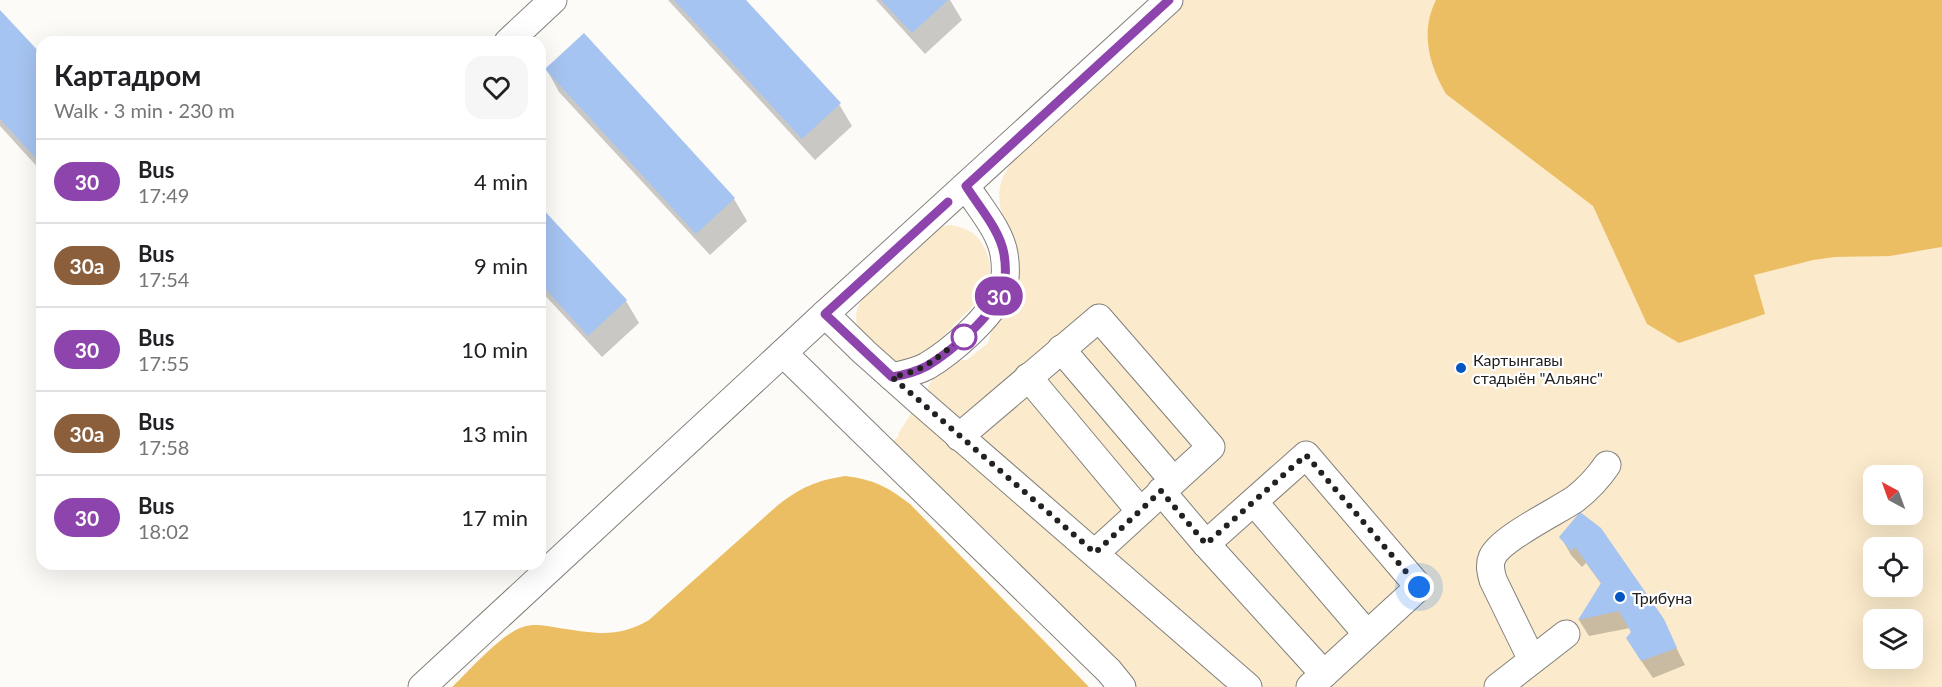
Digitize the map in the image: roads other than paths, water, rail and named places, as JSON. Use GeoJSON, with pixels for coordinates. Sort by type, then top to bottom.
{"type":"FeatureCollection","features":[{"type":"Feature","properties":{"kind":"street"},"geometry":{"type":"LineString","coordinates":[[515,36],[554,0]]}},
{"type":"Feature","properties":{"kind":"street"},"geometry":{"type":"LineString","coordinates":[[422,687],[1169,0]]}},
{"type":"Feature","properties":{"kind":"street"},"geometry":{"type":"LineString","coordinates":[[892,377],[911,373],[928,365],[946,351],[985,316],[1003,289],[1004,254],[997,235],[966,186]]}},
{"type":"Feature","properties":{"kind":"street"},"geometry":{"type":"LineString","coordinates":[[825,314],[959,437],[1248,687]]}},
{"type":"Feature","properties":{"kind":"street"},"geometry":{"type":"LineString","coordinates":[[959,437],[1100,318],[1211,447],[1095,553]]}},
{"type":"Feature","properties":{"kind":"street"},"geometry":{"type":"LineString","coordinates":[[1061,349],[1167,486],[1206,544],[1317,681],[1419,587],[1306,455],[1206,544]]}},
{"type":"Feature","properties":{"kind":"street"},"geometry":{"type":"LineString","coordinates":[[783,353],[1109,671],[1122,687]]}},
{"type":"Feature","properties":{"kind":"street"},"geometry":{"type":"LineString","coordinates":[[1028,377],[1140,511]]}},
{"type":"Feature","properties":{"kind":"street"},"geometry":{"type":"LineString","coordinates":[[1532,660],[1493,580],[1490,571],[1491,558],[1508,540],[1575,498],[1597,479],[1607,465]]}},
{"type":"Feature","properties":{"kind":"street"},"geometry":{"type":"LineString","coordinates":[[1254,502],[1367,634]]}},
{"type":"Feature","properties":{"kind":"street"},"geometry":{"type":"LineString","coordinates":[[1498,687],[1566,634]]}},
{"type":"Feature","properties":{"kind":"place","name":"Картынгавы стадыён \"Альянс\""},"geometry":{"type":"Point","coordinates":[1461,368]}},
{"type":"Feature","properties":{"kind":"place","name":"Трибуна"},"geometry":{"type":"Point","coordinates":[1620,597]}}]}
